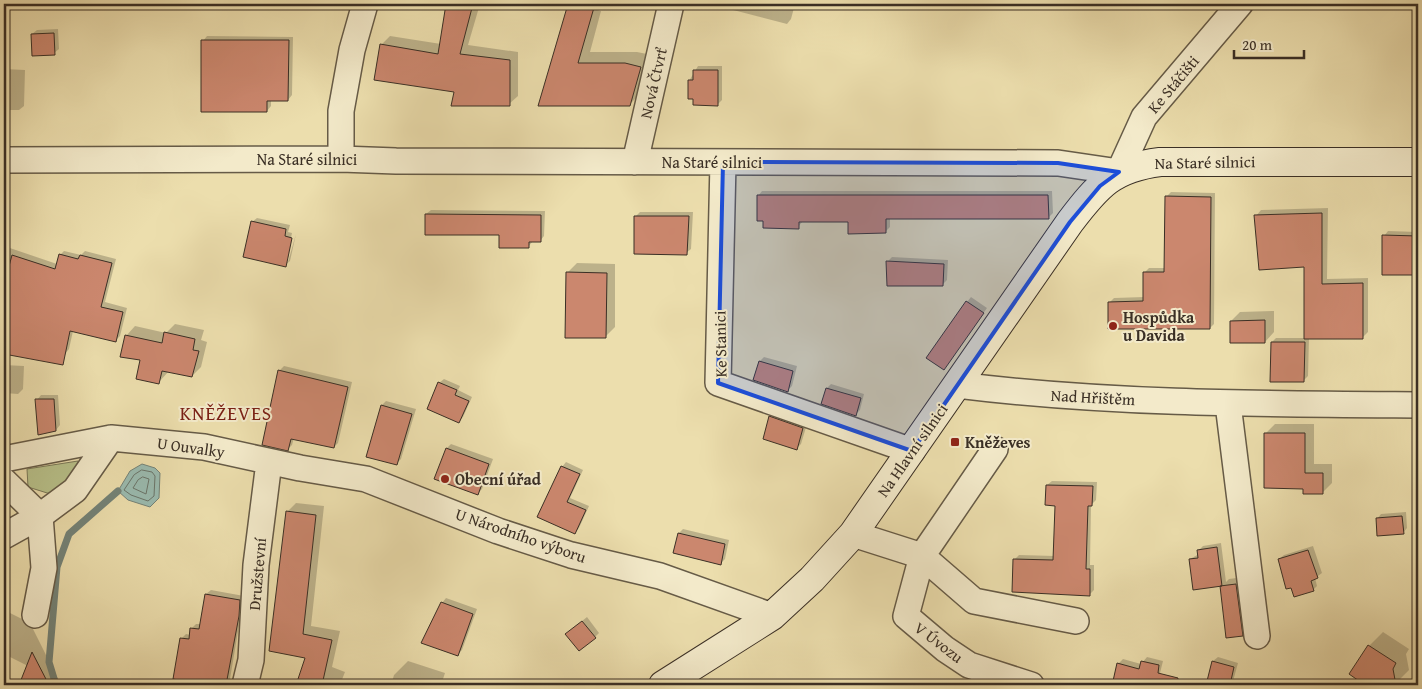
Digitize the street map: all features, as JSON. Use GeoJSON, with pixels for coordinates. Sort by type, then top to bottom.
{"type":"FeatureCollection","features":[{"type":"Feature","properties":{"kind":"street"},"geometry":{"type":"LineString","coordinates":[[341,159],[341,111],[352,50],[365,4]]}},
{"type":"Feature","properties":{"kind":"street","name":"Nová Čtvrť"},"geometry":{"type":"LineString","coordinates":[[635,162],[671,4]]}},
{"type":"Feature","properties":{"kind":"street","name":"Ke Stáčišti"},"geometry":{"type":"LineString","coordinates":[[1119,172],[1144,117],[1240,4]]}},
{"type":"Feature","properties":{"kind":"street","name":"Na Staré silnici"},"geometry":{"type":"LineString","coordinates":[[4,160],[341,159],[1058,163],[1119,172],[1140,164],[1160,162],[1418,162]]}},
{"type":"Feature","properties":{"kind":"street","name":"Ke Stanici"},"geometry":{"type":"LineString","coordinates":[[724,162],[718,383],[912,451]]}},
{"type":"Feature","properties":{"kind":"street","name":"Na Hlavní silnici"},"geometry":{"type":"LineString","coordinates":[[663,685],[772,616],[812,579],[853,534],[1087,200],[1100,186],[1119,172]]}},
{"type":"Feature","properties":{"kind":"street","name":"Nad Hřištěm"},"geometry":{"type":"LineString","coordinates":[[958,385],[1034,394],[1228,404],[1418,405]]}},
{"type":"Feature","properties":{"kind":"street"},"geometry":{"type":"LineString","coordinates":[[1228,404],[1257,636]]}},
{"type":"Feature","properties":{"kind":"street"},"geometry":{"type":"LineString","coordinates":[[4,536],[40,516],[75,490],[111,438]]}},
{"type":"Feature","properties":{"kind":"street","name":"U Ouvalky"},"geometry":{"type":"LineString","coordinates":[[4,460],[111,438],[204,447],[270,462]]}},
{"type":"Feature","properties":{"kind":"street"},"geometry":{"type":"LineString","coordinates":[[922,556],[995,449]]}},
{"type":"Feature","properties":{"kind":"street","name":"U Národního výboru"},"geometry":{"type":"LineString","coordinates":[[270,462],[366,479],[498,531],[571,555],[660,576],[772,616]]}},
{"type":"Feature","properties":{"kind":"street","name":"Družstevní"},"geometry":{"type":"LineString","coordinates":[[245,685],[251,660],[256,565],[270,462]]}},
{"type":"Feature","properties":{"kind":"street"},"geometry":{"type":"LineString","coordinates":[[4,481],[40,516],[44,568],[35,615]]}},
{"type":"Feature","properties":{"kind":"street"},"geometry":{"type":"LineString","coordinates":[[853,534],[922,556],[974,601],[1076,621]]}},
{"type":"Feature","properties":{"kind":"street","name":"V Úvozu"},"geometry":{"type":"LineString","coordinates":[[922,556],[906,616],[945,649],[969,665],[1032,685]]}},
{"type":"Feature","properties":{"kind":"highlighted area"},"geometry":{"type":"Polygon","coordinates":[[[723,162],[1058,163],[1119,172],[1100,186],[1070,222],[912,451],[718,383],[723,162]]]}},
{"type":"Feature","properties":{"kind":"green space"},"geometry":{"type":"Polygon","coordinates":[[[78,461],[81,476],[60,497],[28,487],[27,469],[78,461]]]}},
{"type":"Feature","properties":{"kind":"water"},"geometry":{"type":"Polygon","coordinates":[[[142,464],[155,468],[160,473],[159,498],[150,507],[128,500],[118,491],[130,471],[142,464]]]}},
{"type":"Feature","properties":{"kind":"building"},"geometry":{"type":"Polygon","coordinates":[[[446,4],[473,4],[460,54],[510,60],[510,106],[451,106],[454,92],[374,80],[380,44],[438,54],[446,4]]]}},
{"type":"Feature","properties":{"kind":"building"},"geometry":{"type":"Polygon","coordinates":[[[568,4],[595,4],[578,63],[625,63],[641,67],[630,106],[538,106],[568,4]]]}},
{"type":"Feature","properties":{"kind":"building"},"geometry":{"type":"Polygon","coordinates":[[[54,33],[55,55],[32,56],[31,34],[54,33]]]}},
{"type":"Feature","properties":{"kind":"building"},"geometry":{"type":"Polygon","coordinates":[[[201,40],[289,40],[288,101],[267,101],[267,112],[201,112],[201,40]]]}},
{"type":"Feature","properties":{"kind":"building"},"geometry":{"type":"Polygon","coordinates":[[[693,70],[718,70],[718,106],[693,105],[693,99],[688,99],[688,80],[693,80],[693,70]]]}},
{"type":"Feature","properties":{"kind":"building"},"geometry":{"type":"Polygon","coordinates":[[[757,195],[1048,195],[1049,219],[886,219],[886,233],[848,234],[848,222],[799,222],[799,229],[763,228],[763,221],[757,221],[757,195]]]}},
{"type":"Feature","properties":{"kind":"building"},"geometry":{"type":"Polygon","coordinates":[[[1165,196],[1211,197],[1210,329],[1108,329],[1108,302],[1143,301],[1143,272],[1164,272],[1165,196]]]}},
{"type":"Feature","properties":{"kind":"building"},"geometry":{"type":"Polygon","coordinates":[[[1322,213],[1322,284],[1363,283],[1363,339],[1304,339],[1304,267],[1259,270],[1254,215],[1322,213]]]}},
{"type":"Feature","properties":{"kind":"building"},"geometry":{"type":"Polygon","coordinates":[[[425,214],[541,215],[541,242],[529,242],[529,248],[499,248],[499,235],[425,235],[425,214]]]}},
{"type":"Feature","properties":{"kind":"building"},"geometry":{"type":"Polygon","coordinates":[[[634,216],[689,216],[687,255],[634,254],[634,216]]]}},
{"type":"Feature","properties":{"kind":"building"},"geometry":{"type":"Polygon","coordinates":[[[251,221],[286,229],[285,236],[292,238],[286,267],[243,257],[251,221]]]}},
{"type":"Feature","properties":{"kind":"building"},"geometry":{"type":"Polygon","coordinates":[[[1382,235],[1418,236],[1418,275],[1382,275],[1382,235]]]}},
{"type":"Feature","properties":{"kind":"building"},"geometry":{"type":"Polygon","coordinates":[[[59,254],[78,259],[80,255],[112,263],[101,307],[123,312],[116,342],[70,331],[63,365],[4,354],[4,285],[12,255],[55,269],[59,254]]]}},
{"type":"Feature","properties":{"kind":"building"},"geometry":{"type":"Polygon","coordinates":[[[886,261],[944,264],[943,286],[887,286],[886,261]]]}},
{"type":"Feature","properties":{"kind":"building"},"geometry":{"type":"Polygon","coordinates":[[[566,272],[607,273],[606,338],[565,338],[566,272]]]}},
{"type":"Feature","properties":{"kind":"building"},"geometry":{"type":"Polygon","coordinates":[[[966,301],[984,313],[944,370],[926,358],[966,301]]]}},
{"type":"Feature","properties":{"kind":"building"},"geometry":{"type":"Polygon","coordinates":[[[1265,320],[1265,343],[1230,343],[1230,321],[1265,320]]]}},
{"type":"Feature","properties":{"kind":"building"},"geometry":{"type":"Polygon","coordinates":[[[164,332],[195,339],[193,350],[199,351],[192,377],[162,371],[159,384],[136,379],[140,360],[120,357],[125,335],[162,343],[164,332]]]}},
{"type":"Feature","properties":{"kind":"building"},"geometry":{"type":"Polygon","coordinates":[[[1271,342],[1305,342],[1304,382],[1270,382],[1271,342]]]}},
{"type":"Feature","properties":{"kind":"building"},"geometry":{"type":"Polygon","coordinates":[[[759,361],[793,371],[788,392],[753,380],[759,361]]]}},
{"type":"Feature","properties":{"kind":"building"},"geometry":{"type":"Polygon","coordinates":[[[278,370],[348,387],[334,448],[291,439],[288,451],[262,445],[278,370]]]}},
{"type":"Feature","properties":{"kind":"building"},"geometry":{"type":"Polygon","coordinates":[[[438,382],[457,390],[455,395],[469,401],[459,423],[427,409],[438,382]]]}},
{"type":"Feature","properties":{"kind":"building"},"geometry":{"type":"Polygon","coordinates":[[[826,388],[861,398],[856,416],[821,404],[826,388]]]}},
{"type":"Feature","properties":{"kind":"building"},"geometry":{"type":"Polygon","coordinates":[[[35,399],[54,399],[56,431],[38,435],[35,399]]]}},
{"type":"Feature","properties":{"kind":"building"},"geometry":{"type":"Polygon","coordinates":[[[381,405],[412,414],[397,465],[366,457],[381,405]]]}},
{"type":"Feature","properties":{"kind":"building"},"geometry":{"type":"Polygon","coordinates":[[[769,416],[803,428],[797,450],[763,439],[769,416]]]}},
{"type":"Feature","properties":{"kind":"building"},"geometry":{"type":"Polygon","coordinates":[[[1264,433],[1305,433],[1305,473],[1323,473],[1323,494],[1303,494],[1303,489],[1264,488],[1264,433]]]}},
{"type":"Feature","properties":{"kind":"building"},"geometry":{"type":"Polygon","coordinates":[[[446,448],[489,464],[478,495],[434,479],[446,448]]]}},
{"type":"Feature","properties":{"kind":"building"},"geometry":{"type":"Polygon","coordinates":[[[561,466],[580,474],[567,502],[586,510],[575,534],[537,517],[561,466]]]}},
{"type":"Feature","properties":{"kind":"building"},"geometry":{"type":"Polygon","coordinates":[[[1046,485],[1093,486],[1092,506],[1088,506],[1086,569],[1090,569],[1090,596],[1012,592],[1013,559],[1053,560],[1055,506],[1045,505],[1046,485]]]}},
{"type":"Feature","properties":{"kind":"building"},"geometry":{"type":"Polygon","coordinates":[[[286,511],[316,515],[303,634],[332,640],[322,685],[296,685],[305,658],[269,651],[286,511]]]}},
{"type":"Feature","properties":{"kind":"building"},"geometry":{"type":"Polygon","coordinates":[[[1402,516],[1404,534],[1377,536],[1376,518],[1402,516]]]}},
{"type":"Feature","properties":{"kind":"building"},"geometry":{"type":"Polygon","coordinates":[[[678,533],[725,544],[721,565],[673,553],[678,533]]]}},
{"type":"Feature","properties":{"kind":"building"},"geometry":{"type":"Polygon","coordinates":[[[1217,547],[1222,586],[1193,590],[1189,559],[1198,558],[1197,550],[1217,547]]]}},
{"type":"Feature","properties":{"kind":"building"},"geometry":{"type":"Polygon","coordinates":[[[1308,550],[1318,578],[1311,581],[1314,591],[1294,597],[1291,588],[1286,589],[1278,559],[1308,550]]]}},
{"type":"Feature","properties":{"kind":"building"},"geometry":{"type":"Polygon","coordinates":[[[1236,584],[1243,636],[1226,638],[1220,586],[1236,584]]]}},
{"type":"Feature","properties":{"kind":"building"},"geometry":{"type":"Polygon","coordinates":[[[205,594],[240,600],[239,616],[226,685],[188,685],[189,682],[173,679],[180,638],[189,639],[190,628],[199,629],[205,594]]]}},
{"type":"Feature","properties":{"kind":"building"},"geometry":{"type":"Polygon","coordinates":[[[441,602],[473,614],[458,656],[421,643],[441,602]]]}},
{"type":"Feature","properties":{"kind":"building"},"geometry":{"type":"Polygon","coordinates":[[[582,621],[596,638],[579,651],[565,634],[582,621]]]}},
{"type":"Feature","properties":{"kind":"building"},"geometry":{"type":"Polygon","coordinates":[[[1368,645],[1396,663],[1393,669],[1396,685],[1365,685],[1349,674],[1368,645]]]}},
{"type":"Feature","properties":{"kind":"building"},"geometry":{"type":"Polygon","coordinates":[[[32,652],[49,685],[19,685],[32,652]]]}},
{"type":"Feature","properties":{"kind":"building"},"geometry":{"type":"Polygon","coordinates":[[[1141,661],[1159,665],[1158,673],[1178,678],[1177,685],[1130,685],[1113,681],[1117,663],[1139,669],[1141,661]]]}},
{"type":"Feature","properties":{"kind":"building"},"geometry":{"type":"Polygon","coordinates":[[[1212,661],[1234,667],[1230,685],[1206,685],[1212,661]]]}},
{"type":"Feature","properties":{"kind":"waterway"},"geometry":{"type":"LineString","coordinates":[[56,685],[49,662],[57,567],[69,534],[118,491]]}},
{"type":"Feature","properties":{"kind":"place","name":"Hospůdka u Davida"},"geometry":{"type":"Point","coordinates":[1113,326]}},
{"type":"Feature","properties":{"kind":"place","name":"Kněževes"},"geometry":{"type":"Point","coordinates":[955,442]}},
{"type":"Feature","properties":{"kind":"place","name":"Obecní úřad"},"geometry":{"type":"Point","coordinates":[445,479]}},
{"type":"Feature","properties":{"kind":"district","name":"KNĚŽEVES"},"geometry":{"type":"Point","coordinates":[226,413]}}]}
